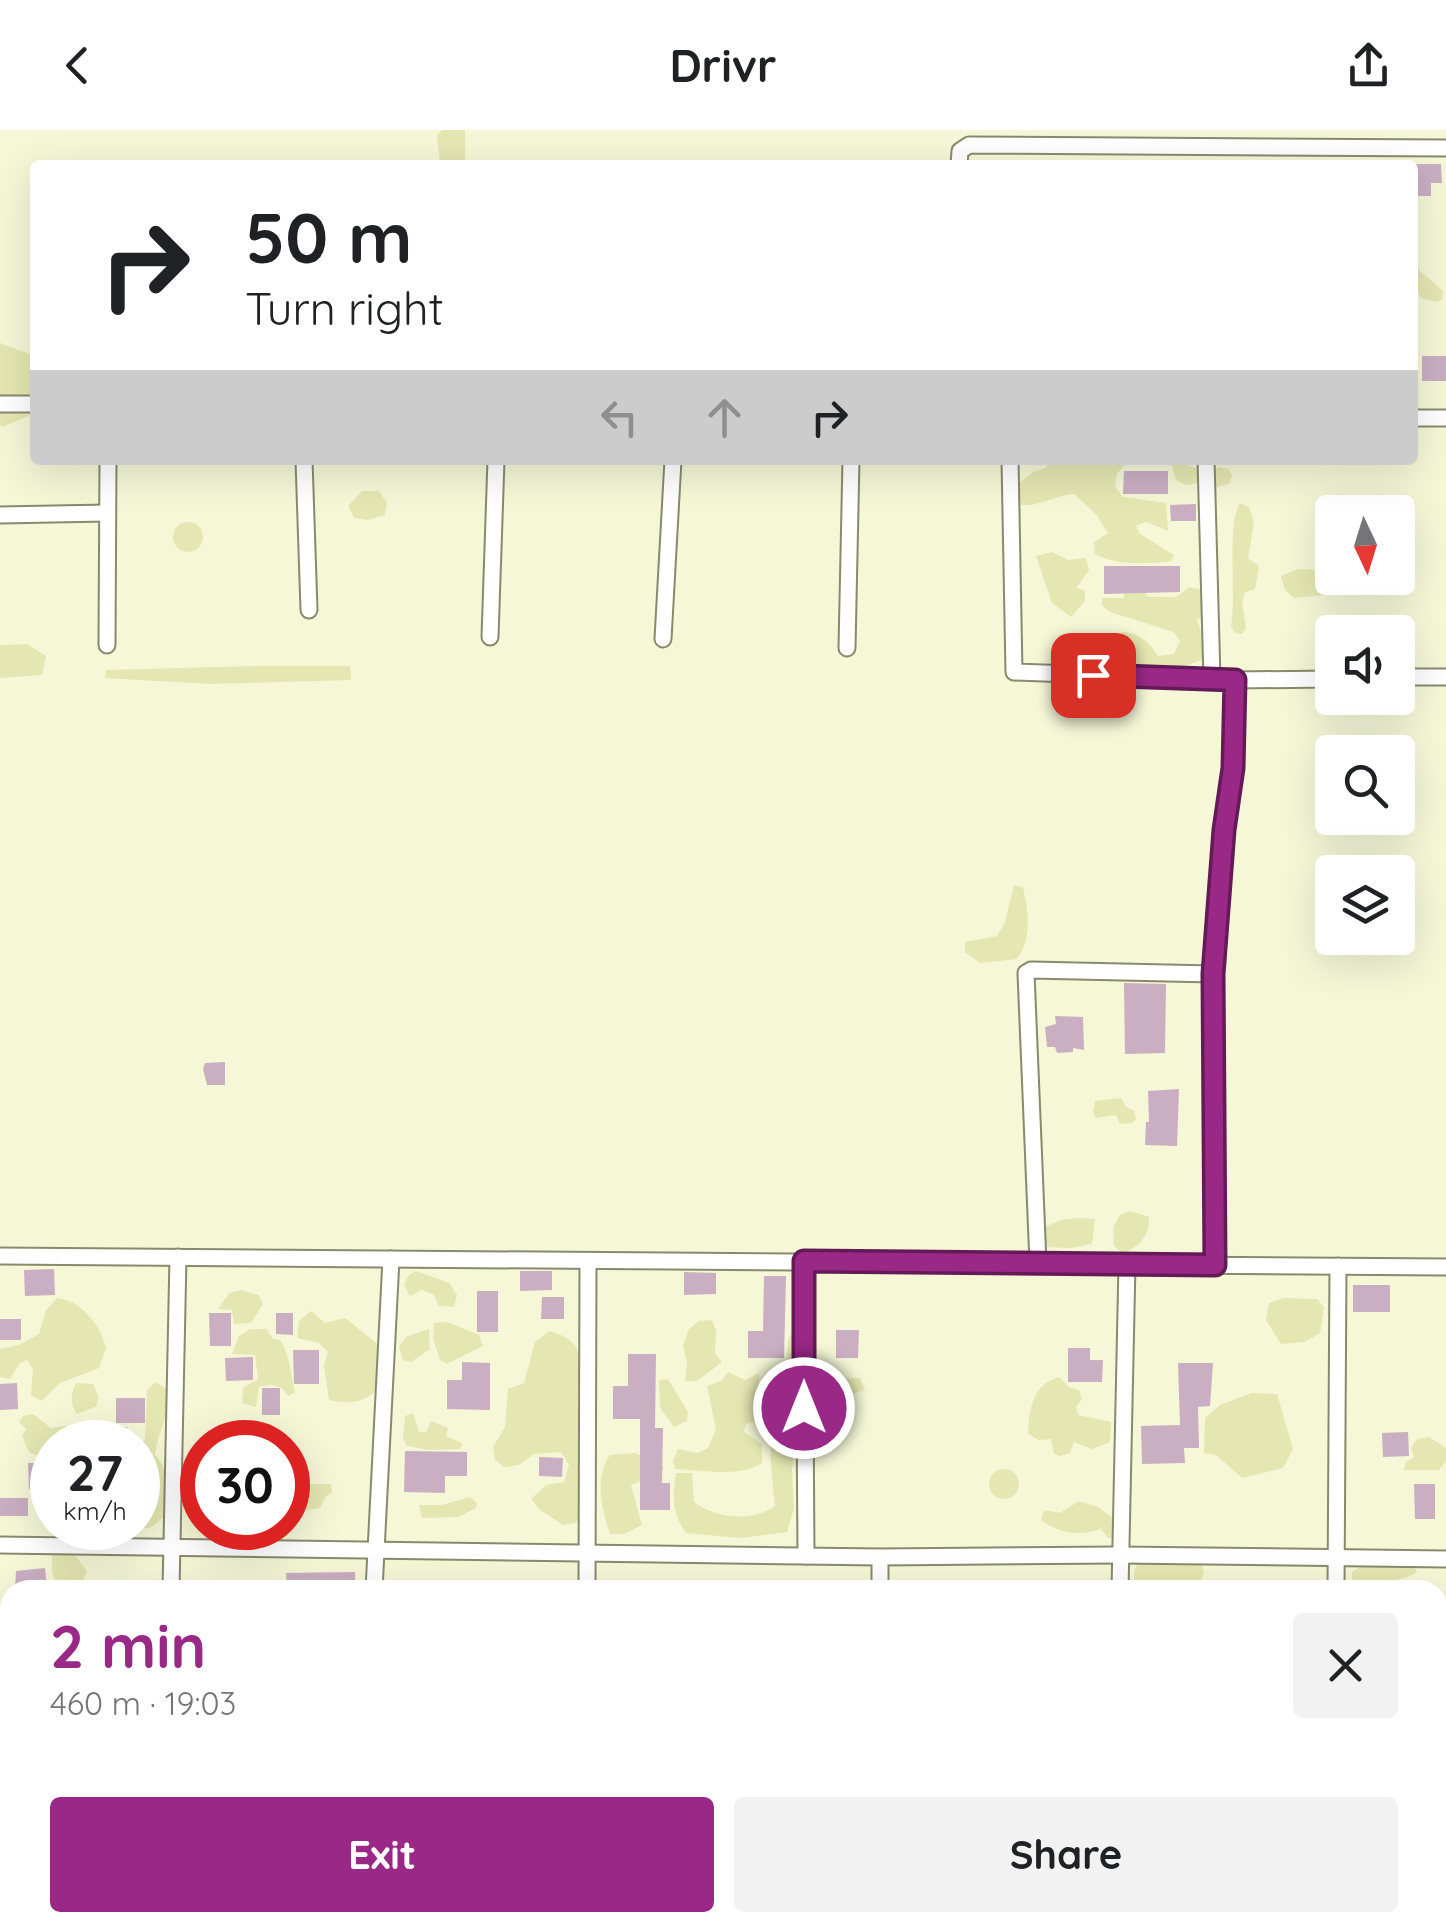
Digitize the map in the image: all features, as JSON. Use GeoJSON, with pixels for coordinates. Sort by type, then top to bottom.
{"type":"FeatureCollection","features":[{"type":"Feature","properties":{"kind":"street"},"geometry":{"type":"LineString","coordinates":[[959,160],[960,151],[969,145],[1446,148]]}},
{"type":"Feature","properties":{"kind":"street"},"geometry":{"type":"LineString","coordinates":[[1166,146],[1166,160]]}},
{"type":"Feature","properties":{"kind":"street"},"geometry":{"type":"LineString","coordinates":[[1372,148],[1372,160]]}},
{"type":"Feature","properties":{"kind":"street"},"geometry":{"type":"LineString","coordinates":[[0,404],[30,404]]}},
{"type":"Feature","properties":{"kind":"street"},"geometry":{"type":"LineString","coordinates":[[1418,418],[1446,418]]}},
{"type":"Feature","properties":{"kind":"street"},"geometry":{"type":"LineString","coordinates":[[107,646],[108,465]]}},
{"type":"Feature","properties":{"kind":"street"},"geometry":{"type":"LineString","coordinates":[[304,465],[309,610]]}},
{"type":"Feature","properties":{"kind":"street"},"geometry":{"type":"LineString","coordinates":[[490,637],[496,465]]}},
{"type":"Feature","properties":{"kind":"street"},"geometry":{"type":"LineString","coordinates":[[663,638],[673,465]]}},
{"type":"Feature","properties":{"kind":"street"},"geometry":{"type":"LineString","coordinates":[[847,648],[850,465]]}},
{"type":"Feature","properties":{"kind":"street"},"geometry":{"type":"LineString","coordinates":[[1010,465],[1014,672],[1235,680],[1315,678]]}},
{"type":"Feature","properties":{"kind":"street"},"geometry":{"type":"LineString","coordinates":[[1206,465],[1212,679]]}},
{"type":"Feature","properties":{"kind":"street"},"geometry":{"type":"LineString","coordinates":[[0,515],[107,512]]}},
{"type":"Feature","properties":{"kind":"street"},"geometry":{"type":"LineString","coordinates":[[1415,678],[1446,677]]}},
{"type":"Feature","properties":{"kind":"street"},"geometry":{"type":"LineString","coordinates":[[1215,1265],[1213,974],[1233,768],[1235,680]]}},
{"type":"Feature","properties":{"kind":"street"},"geometry":{"type":"LineString","coordinates":[[1038,1264],[1026,973],[1031,970],[1213,974]]}},
{"type":"Feature","properties":{"kind":"street"},"geometry":{"type":"LineString","coordinates":[[0,1256],[1446,1267]]}},
{"type":"Feature","properties":{"kind":"street"},"geometry":{"type":"LineString","coordinates":[[170,1580],[178,1257]]}},
{"type":"Feature","properties":{"kind":"street"},"geometry":{"type":"LineString","coordinates":[[374,1580],[391,1258]]}},
{"type":"Feature","properties":{"kind":"street"},"geometry":{"type":"LineString","coordinates":[[804,1261],[806,1556]]}},
{"type":"Feature","properties":{"kind":"street"},"geometry":{"type":"LineString","coordinates":[[587,1580],[588,1262]]}},
{"type":"Feature","properties":{"kind":"street"},"geometry":{"type":"LineString","coordinates":[[1120,1580],[1127,1264]]}},
{"type":"Feature","properties":{"kind":"street"},"geometry":{"type":"LineString","coordinates":[[1336,1580],[1338,1266]]}},
{"type":"Feature","properties":{"kind":"street"},"geometry":{"type":"LineString","coordinates":[[0,1545],[880,1557],[1120,1554],[1446,1559]]}},
{"type":"Feature","properties":{"kind":"street"},"geometry":{"type":"LineString","coordinates":[[880,1557],[880,1580]]}},
{"type":"Feature","properties":{"kind":"green space"},"geometry":{"type":"Polygon","coordinates":[[[442,130],[465,130],[465,160],[440,160],[437,135],[442,130]]]}},
{"type":"Feature","properties":{"kind":"green space"},"geometry":{"type":"Polygon","coordinates":[[[1418,269],[1443,291],[1437,302],[1421,298],[1418,269]]]}},
{"type":"Feature","properties":{"kind":"green space"},"geometry":{"type":"Polygon","coordinates":[[[0,343],[30,354],[30,415],[0,426],[0,343]]]}},
{"type":"Feature","properties":{"kind":"green space"},"geometry":{"type":"Polygon","coordinates":[[[1125,465],[1117,473],[1115,487],[1123,497],[1166,503],[1168,531],[1146,522],[1136,526],[1140,534],[1174,555],[1171,561],[1122,562],[1095,554],[1094,542],[1108,533],[1096,514],[1074,494],[1031,505],[1017,504],[1015,486],[1033,472],[1046,468],[1125,465]]]}},
{"type":"Feature","properties":{"kind":"green space"},"geometry":{"type":"Polygon","coordinates":[[[1172,465],[1207,471],[1219,467],[1228,469],[1232,475],[1230,483],[1209,490],[1198,483],[1186,485],[1176,480],[1172,465]]]}},
{"type":"Feature","properties":{"kind":"green space"},"geometry":{"type":"Polygon","coordinates":[[[362,491],[379,491],[387,503],[385,515],[368,520],[354,518],[348,506],[362,491]]]}},
{"type":"Feature","properties":{"kind":"green space"},"geometry":{"type":"Polygon","coordinates":[[[1240,503],[1249,507],[1254,523],[1248,558],[1259,566],[1255,589],[1245,592],[1242,602],[1246,629],[1242,634],[1235,633],[1231,626],[1234,527],[1240,503]]]}},
{"type":"Feature","properties":{"kind":"green space"},"geometry":{"type":"Polygon","coordinates":[[[188,522],[202,531],[203,537],[194,551],[188,552],[174,543],[173,537],[182,523],[188,522]]]}},
{"type":"Feature","properties":{"kind":"green space"},"geometry":{"type":"Polygon","coordinates":[[[1052,552],[1068,560],[1086,558],[1089,570],[1076,588],[1085,590],[1085,601],[1071,617],[1052,603],[1036,556],[1052,552]]]}},
{"type":"Feature","properties":{"kind":"green space"},"geometry":{"type":"Polygon","coordinates":[[[1298,569],[1315,570],[1315,595],[1324,595],[1294,598],[1285,590],[1281,576],[1298,569]]]}},
{"type":"Feature","properties":{"kind":"green space"},"geometry":{"type":"Polygon","coordinates":[[[1189,587],[1213,592],[1218,606],[1197,620],[1208,652],[1204,659],[1169,671],[1147,673],[1115,655],[1121,632],[1143,639],[1158,656],[1174,654],[1180,641],[1174,632],[1110,612],[1102,605],[1102,598],[1124,598],[1125,589],[1144,590],[1148,597],[1176,597],[1189,587]]]}},
{"type":"Feature","properties":{"kind":"green space"},"geometry":{"type":"Polygon","coordinates":[[[27,644],[46,656],[42,675],[0,678],[0,645],[27,644]]]}},
{"type":"Feature","properties":{"kind":"green space"},"geometry":{"type":"Polygon","coordinates":[[[350,666],[351,680],[210,684],[105,678],[106,670],[350,666]]]}},
{"type":"Feature","properties":{"kind":"green space"},"geometry":{"type":"Polygon","coordinates":[[[1014,885],[1023,887],[1026,906],[1028,924],[1022,950],[1017,959],[980,963],[965,952],[965,942],[997,936],[1005,922],[1014,885]]]}},
{"type":"Feature","properties":{"kind":"green space"},"geometry":{"type":"Polygon","coordinates":[[[1121,1098],[1134,1111],[1136,1119],[1132,1123],[1120,1124],[1116,1115],[1096,1118],[1095,1101],[1121,1098]]]}},
{"type":"Feature","properties":{"kind":"green space"},"geometry":{"type":"Polygon","coordinates":[[[1130,1211],[1149,1217],[1148,1230],[1134,1248],[1123,1253],[1114,1246],[1113,1227],[1120,1215],[1130,1211]]]}},
{"type":"Feature","properties":{"kind":"green space"},"geometry":{"type":"Polygon","coordinates":[[[1076,1218],[1095,1219],[1092,1244],[1045,1247],[1044,1227],[1076,1218]]]}},
{"type":"Feature","properties":{"kind":"green space"},"geometry":{"type":"Polygon","coordinates":[[[416,1271],[449,1283],[457,1295],[454,1307],[439,1306],[434,1295],[422,1290],[410,1296],[404,1285],[416,1271]]]}},
{"type":"Feature","properties":{"kind":"green space"},"geometry":{"type":"Polygon","coordinates":[[[241,1290],[259,1295],[263,1304],[251,1323],[234,1324],[232,1310],[218,1309],[229,1293],[241,1290]]]}},
{"type":"Feature","properties":{"kind":"green space"},"geometry":{"type":"Polygon","coordinates":[[[57,1298],[89,1315],[106,1348],[99,1368],[60,1383],[42,1401],[31,1395],[33,1369],[27,1360],[20,1363],[10,1379],[0,1377],[0,1349],[19,1345],[39,1334],[46,1310],[57,1298]]]}},
{"type":"Feature","properties":{"kind":"green space"},"geometry":{"type":"Polygon","coordinates":[[[1284,1298],[1317,1299],[1324,1307],[1320,1333],[1304,1342],[1281,1344],[1266,1320],[1269,1303],[1284,1298]]]}},
{"type":"Feature","properties":{"kind":"green space"},"geometry":{"type":"Polygon","coordinates":[[[311,1311],[325,1323],[345,1318],[379,1345],[378,1389],[367,1398],[355,1402],[329,1400],[324,1365],[328,1352],[319,1343],[297,1338],[299,1321],[311,1311]]]}},
{"type":"Feature","properties":{"kind":"green space"},"geometry":{"type":"Polygon","coordinates":[[[712,1320],[716,1330],[715,1353],[722,1362],[697,1381],[685,1381],[683,1345],[689,1329],[699,1321],[712,1320]]]}},
{"type":"Feature","properties":{"kind":"green space"},"geometry":{"type":"Polygon","coordinates":[[[447,1322],[479,1335],[483,1346],[447,1364],[440,1360],[433,1339],[434,1323],[447,1322]]]}},
{"type":"Feature","properties":{"kind":"green space"},"geometry":{"type":"Polygon","coordinates":[[[250,1329],[266,1329],[273,1339],[280,1340],[295,1392],[288,1396],[282,1388],[259,1387],[256,1407],[242,1403],[243,1388],[258,1379],[255,1355],[232,1354],[239,1336],[250,1329]]]}},
{"type":"Feature","properties":{"kind":"green space"},"geometry":{"type":"Polygon","coordinates":[[[429,1329],[430,1349],[411,1362],[403,1360],[399,1347],[406,1337],[429,1329]]]}},
{"type":"Feature","properties":{"kind":"green space"},"geometry":{"type":"Polygon","coordinates":[[[549,1331],[567,1338],[577,1348],[586,1387],[582,1516],[575,1523],[563,1525],[531,1499],[546,1485],[564,1482],[569,1465],[561,1452],[534,1454],[519,1465],[504,1467],[495,1460],[493,1447],[505,1427],[508,1389],[524,1383],[535,1342],[549,1331]]]}},
{"type":"Feature","properties":{"kind":"green space"},"geometry":{"type":"Polygon","coordinates":[[[792,1332],[802,1344],[797,1354],[794,1508],[787,1532],[740,1538],[686,1533],[674,1504],[676,1473],[692,1473],[694,1502],[713,1512],[756,1515],[775,1506],[772,1402],[777,1365],[787,1360],[792,1332]]]}},
{"type":"Feature","properties":{"kind":"green space"},"geometry":{"type":"Polygon","coordinates":[[[832,1371],[845,1379],[860,1378],[865,1390],[849,1395],[822,1390],[823,1372],[832,1371]]]}},
{"type":"Feature","properties":{"kind":"green space"},"geometry":{"type":"Polygon","coordinates":[[[728,1372],[745,1380],[759,1373],[759,1394],[767,1409],[759,1420],[746,1424],[744,1432],[762,1444],[762,1463],[731,1472],[675,1469],[673,1461],[678,1449],[697,1453],[708,1448],[716,1430],[707,1386],[721,1381],[728,1372]]]}},
{"type":"Feature","properties":{"kind":"green space"},"geometry":{"type":"Polygon","coordinates":[[[1059,1377],[1079,1390],[1082,1399],[1076,1407],[1078,1415],[1111,1422],[1110,1442],[1092,1449],[1074,1442],[1070,1453],[1060,1456],[1054,1454],[1051,1439],[1039,1440],[1028,1434],[1031,1407],[1038,1392],[1059,1377]]]}},
{"type":"Feature","properties":{"kind":"green space"},"geometry":{"type":"Polygon","coordinates":[[[668,1379],[688,1412],[687,1421],[674,1427],[660,1408],[659,1380],[668,1379]]]}},
{"type":"Feature","properties":{"kind":"green space"},"geometry":{"type":"Polygon","coordinates":[[[155,1382],[168,1390],[160,1434],[160,1420],[146,1420],[147,1390],[155,1382]]]}},
{"type":"Feature","properties":{"kind":"green space"},"geometry":{"type":"Polygon","coordinates":[[[76,1383],[93,1384],[97,1406],[77,1414],[72,1398],[76,1383]]]}},
{"type":"Feature","properties":{"kind":"green space"},"geometry":{"type":"Polygon","coordinates":[[[1252,1393],[1277,1394],[1293,1449],[1283,1468],[1242,1478],[1216,1455],[1204,1453],[1205,1418],[1220,1405],[1252,1393]]]}},
{"type":"Feature","properties":{"kind":"green space"},"geometry":{"type":"Polygon","coordinates":[[[413,1413],[419,1432],[426,1432],[431,1421],[448,1428],[446,1436],[462,1443],[460,1449],[407,1446],[403,1438],[405,1416],[413,1413]]]}},
{"type":"Feature","properties":{"kind":"green space"},"geometry":{"type":"Polygon","coordinates":[[[33,1414],[41,1420],[30,1420],[30,1452],[22,1436],[26,1429],[19,1422],[23,1416],[33,1414]]]}},
{"type":"Feature","properties":{"kind":"green space"},"geometry":{"type":"Polygon","coordinates":[[[1429,1437],[1446,1448],[1446,1461],[1439,1470],[1404,1470],[1406,1462],[1414,1457],[1411,1448],[1417,1439],[1429,1437]]]}},
{"type":"Feature","properties":{"kind":"green space"},"geometry":{"type":"Polygon","coordinates":[[[635,1453],[664,1467],[655,1476],[631,1485],[642,1525],[624,1534],[610,1534],[601,1494],[605,1464],[610,1455],[635,1453]]]}},
{"type":"Feature","properties":{"kind":"green space"},"geometry":{"type":"Polygon","coordinates":[[[160,1462],[167,1485],[160,1520],[160,1462]]]}},
{"type":"Feature","properties":{"kind":"green space"},"geometry":{"type":"Polygon","coordinates":[[[1004,1469],[1015,1473],[1019,1484],[1015,1495],[1004,1499],[993,1495],[989,1484],[993,1473],[1004,1469]]]}},
{"type":"Feature","properties":{"kind":"green space"},"geometry":{"type":"Polygon","coordinates":[[[310,1484],[331,1484],[332,1492],[320,1508],[310,1510],[310,1484]]]}},
{"type":"Feature","properties":{"kind":"green space"},"geometry":{"type":"Polygon","coordinates":[[[470,1497],[477,1503],[476,1508],[458,1517],[422,1518],[419,1505],[442,1505],[470,1497]]]}},
{"type":"Feature","properties":{"kind":"green space"},"geometry":{"type":"Polygon","coordinates":[[[1079,1501],[1098,1507],[1120,1523],[1119,1536],[1108,1538],[1101,1529],[1070,1532],[1041,1520],[1044,1510],[1060,1513],[1079,1501]]]}},
{"type":"Feature","properties":{"kind":"green space"},"geometry":{"type":"Polygon","coordinates":[[[67,1550],[87,1571],[83,1580],[55,1580],[52,1555],[67,1550]]]}},
{"type":"Feature","properties":{"kind":"green space"},"geometry":{"type":"Polygon","coordinates":[[[1139,1561],[1201,1564],[1204,1573],[1201,1580],[1134,1580],[1139,1561]]]}},
{"type":"Feature","properties":{"kind":"green space"},"geometry":{"type":"Polygon","coordinates":[[[1413,1565],[1417,1572],[1390,1580],[1352,1580],[1352,1572],[1360,1567],[1413,1565]]]}},
{"type":"Feature","properties":{"kind":"building"},"geometry":{"type":"Polygon","coordinates":[[[1418,164],[1441,164],[1442,183],[1431,183],[1431,196],[1418,196],[1418,164]]]}},
{"type":"Feature","properties":{"kind":"building"},"geometry":{"type":"Polygon","coordinates":[[[1422,356],[1446,356],[1446,381],[1422,381],[1422,356]]]}},
{"type":"Feature","properties":{"kind":"building"},"geometry":{"type":"Polygon","coordinates":[[[1124,471],[1168,471],[1168,494],[1123,494],[1124,471]]]}},
{"type":"Feature","properties":{"kind":"building"},"geometry":{"type":"Polygon","coordinates":[[[1196,504],[1196,521],[1171,521],[1170,505],[1196,504]]]}},
{"type":"Feature","properties":{"kind":"building"},"geometry":{"type":"Polygon","coordinates":[[[1104,566],[1180,566],[1180,592],[1104,594],[1104,566]]]}},
{"type":"Feature","properties":{"kind":"building"},"geometry":{"type":"Polygon","coordinates":[[[1124,983],[1166,984],[1165,1053],[1125,1054],[1124,983]]]}},
{"type":"Feature","properties":{"kind":"building"},"geometry":{"type":"Polygon","coordinates":[[[1055,1016],[1083,1017],[1084,1050],[1073,1048],[1073,1052],[1057,1053],[1055,1047],[1047,1047],[1045,1027],[1056,1024],[1055,1016]]]}},
{"type":"Feature","properties":{"kind":"building"},"geometry":{"type":"Polygon","coordinates":[[[225,1062],[225,1085],[207,1085],[205,1063],[225,1062]]]}},
{"type":"Feature","properties":{"kind":"building"},"geometry":{"type":"Polygon","coordinates":[[[1179,1089],[1177,1146],[1145,1145],[1148,1091],[1179,1089]]]}},
{"type":"Feature","properties":{"kind":"building"},"geometry":{"type":"Polygon","coordinates":[[[54,1269],[55,1295],[25,1296],[24,1270],[54,1269]]]}},
{"type":"Feature","properties":{"kind":"building"},"geometry":{"type":"Polygon","coordinates":[[[520,1271],[552,1271],[552,1290],[520,1291],[520,1271]]]}},
{"type":"Feature","properties":{"kind":"building"},"geometry":{"type":"Polygon","coordinates":[[[684,1272],[716,1273],[716,1294],[684,1295],[684,1272]]]}},
{"type":"Feature","properties":{"kind":"building"},"geometry":{"type":"Polygon","coordinates":[[[764,1276],[786,1276],[784,1358],[748,1358],[748,1331],[763,1331],[764,1276]]]}},
{"type":"Feature","properties":{"kind":"building"},"geometry":{"type":"Polygon","coordinates":[[[1353,1285],[1390,1285],[1390,1312],[1353,1312],[1353,1285]]]}},
{"type":"Feature","properties":{"kind":"building"},"geometry":{"type":"Polygon","coordinates":[[[477,1291],[498,1291],[498,1332],[477,1332],[477,1291]]]}},
{"type":"Feature","properties":{"kind":"building"},"geometry":{"type":"Polygon","coordinates":[[[542,1297],[564,1297],[564,1319],[541,1319],[542,1297]]]}},
{"type":"Feature","properties":{"kind":"building"},"geometry":{"type":"Polygon","coordinates":[[[209,1313],[231,1313],[231,1346],[210,1346],[209,1313]]]}},
{"type":"Feature","properties":{"kind":"building"},"geometry":{"type":"Polygon","coordinates":[[[276,1313],[293,1313],[293,1335],[276,1334],[276,1313]]]}},
{"type":"Feature","properties":{"kind":"building"},"geometry":{"type":"Polygon","coordinates":[[[0,1319],[21,1319],[21,1340],[0,1340],[0,1319]]]}},
{"type":"Feature","properties":{"kind":"building"},"geometry":{"type":"Polygon","coordinates":[[[836,1330],[859,1330],[858,1358],[836,1358],[836,1330]]]}},
{"type":"Feature","properties":{"kind":"building"},"geometry":{"type":"Polygon","coordinates":[[[1068,1348],[1090,1348],[1090,1360],[1103,1360],[1102,1382],[1068,1382],[1068,1348]]]}},
{"type":"Feature","properties":{"kind":"building"},"geometry":{"type":"Polygon","coordinates":[[[293,1350],[319,1350],[319,1384],[294,1384],[293,1350]]]}},
{"type":"Feature","properties":{"kind":"building"},"geometry":{"type":"Polygon","coordinates":[[[628,1354],[656,1354],[655,1428],[663,1428],[662,1483],[670,1483],[670,1510],[640,1510],[640,1419],[613,1419],[613,1386],[628,1386],[628,1354]]]}},
{"type":"Feature","properties":{"kind":"building"},"geometry":{"type":"Polygon","coordinates":[[[253,1357],[253,1380],[226,1381],[225,1358],[253,1357]]]}},
{"type":"Feature","properties":{"kind":"building"},"geometry":{"type":"Polygon","coordinates":[[[462,1362],[490,1363],[490,1410],[447,1409],[447,1380],[462,1380],[462,1362]]]}},
{"type":"Feature","properties":{"kind":"building"},"geometry":{"type":"Polygon","coordinates":[[[1178,1363],[1213,1363],[1210,1406],[1198,1407],[1199,1448],[1184,1448],[1185,1463],[1142,1464],[1141,1426],[1180,1425],[1178,1363]]]}},
{"type":"Feature","properties":{"kind":"building"},"geometry":{"type":"Polygon","coordinates":[[[17,1383],[18,1409],[0,1410],[0,1384],[17,1383]]]}},
{"type":"Feature","properties":{"kind":"building"},"geometry":{"type":"Polygon","coordinates":[[[262,1388],[280,1388],[280,1415],[262,1415],[262,1388]]]}},
{"type":"Feature","properties":{"kind":"building"},"geometry":{"type":"Polygon","coordinates":[[[116,1398],[145,1398],[145,1420],[116,1420],[116,1398]]]}},
{"type":"Feature","properties":{"kind":"building"},"geometry":{"type":"Polygon","coordinates":[[[1408,1432],[1409,1456],[1383,1457],[1382,1433],[1408,1432]]]}},
{"type":"Feature","properties":{"kind":"building"},"geometry":{"type":"Polygon","coordinates":[[[405,1451],[467,1452],[467,1476],[445,1476],[445,1493],[404,1492],[405,1451]]]}},
{"type":"Feature","properties":{"kind":"building"},"geometry":{"type":"Polygon","coordinates":[[[539,1457],[563,1458],[562,1477],[539,1476],[539,1457]]]}},
{"type":"Feature","properties":{"kind":"building"},"geometry":{"type":"Polygon","coordinates":[[[1414,1484],[1435,1484],[1435,1519],[1415,1519],[1414,1484]]]}},
{"type":"Feature","properties":{"kind":"building"},"geometry":{"type":"Polygon","coordinates":[[[0,1498],[28,1498],[28,1516],[0,1516],[0,1498]]]}},
{"type":"Feature","properties":{"kind":"building"},"geometry":{"type":"Polygon","coordinates":[[[45,1568],[46,1580],[16,1580],[16,1571],[45,1568]]]}},
{"type":"Feature","properties":{"kind":"building"},"geometry":{"type":"Polygon","coordinates":[[[355,1572],[355,1580],[286,1580],[286,1573],[355,1572]]]}},
{"type":"Feature","properties":{"kind":"route"},"geometry":{"type":"LineString","coordinates":[[804,1408],[804,1261],[1215,1265],[1213,974],[1233,768],[1235,680],[1093,675]]}}]}
